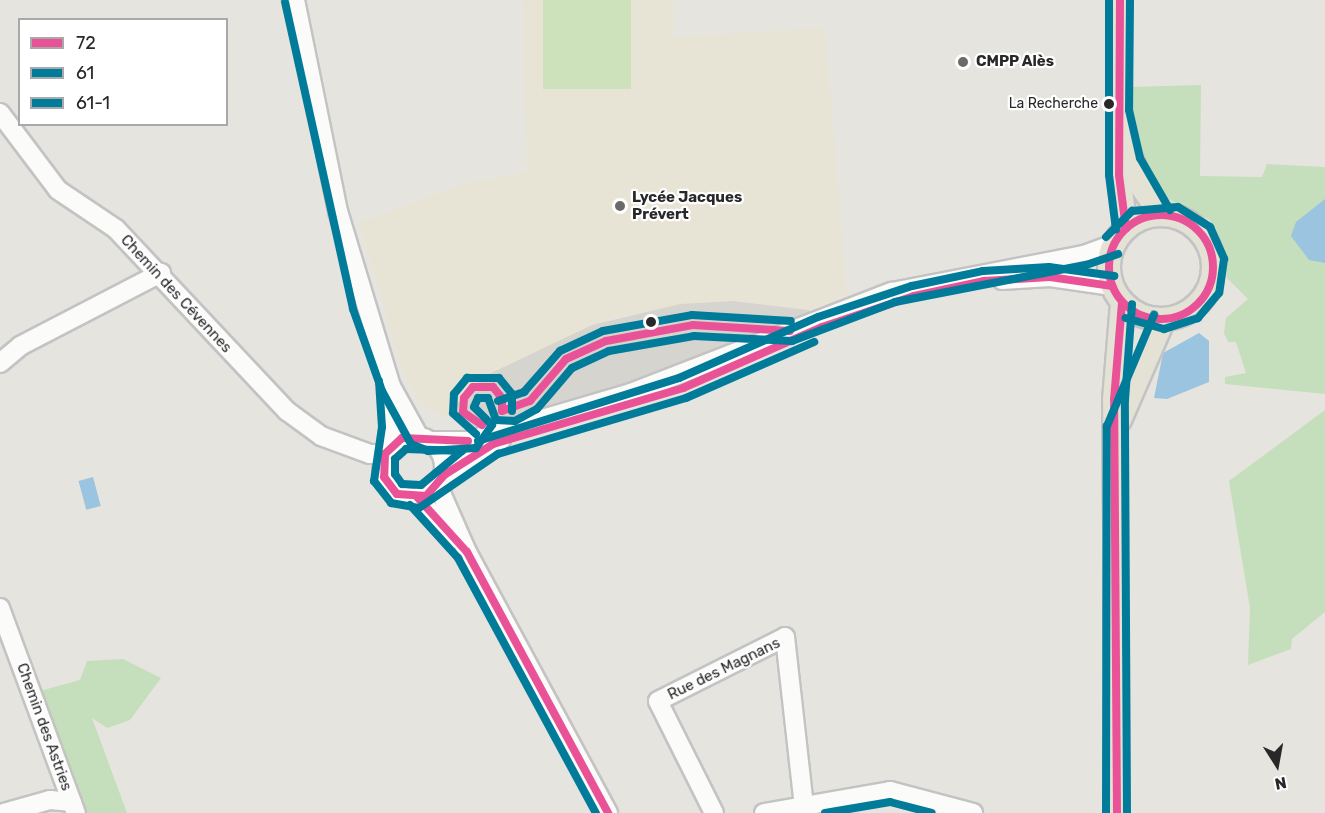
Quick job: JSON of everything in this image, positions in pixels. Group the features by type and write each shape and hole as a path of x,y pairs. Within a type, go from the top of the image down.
{"main road":[{"path":"1117,813 1117,294 1120,236 1118,111 1120,0"},
{"path":"1117,294 1149,318 1164,320 1202,300 1214,261 1196,228 1161,215 1130,162 1118,111"},
{"path":"1120,236 1161,215"},
{"path":"1117,427 1164,320"}],"street":[{"path":"295,0 338,210 391,386 425,439 443,456 441,481 467,552 608,813"},
{"name":"Chemin des Cévennes","path":"0,112 58,190 116,229 161,273 287,411 321,436 381,456"},
{"path":"381,456 402,438 468,441 632,393 892,292 1084,255 1120,236"},
{"path":"0,363 20,346 161,273"},
{"path":"418,498 515,435 683,388 822,327 914,296 984,281 1050,277 1117,294"},
{"path":"391,386 381,456 397,494 418,498 467,552"},
{"name":"Chemin des Astries","path":"0,608 74,808"},
{"name":"Rue des Magnans","path":"714,813 658,701 785,637 804,806"},
{"path":"764,813 890,791 973,813"},
{"path":"4,813 50,800 74,808"}],"shaded area":[{"name":"Lycée Jacques Prévert","path":"522,0 673,0 674,37 825,28 847,295 809,310 733,301 616,317 483,377 444,419 419,400 404,376 359,223 463,184 527,172"},
{"path":"733,301 809,310 811,321 712,360 478,434 450,411 483,377 592,325 680,304"}],"green space":[{"path":"543,0 631,0 631,89 543,89"},
{"path":"1201,85 1200,176 1262,177 1267,164 1325,167 1325,394 1225,384 1225,377 1246,373 1236,342 1228,342 1224,333 1226,318 1248,299 1227,278 1222,244 1210,220 1160,195 1132,144 1130,126 1129,87"},
{"path":"1325,410 1325,612 1292,639 1291,649 1248,665 1250,608 1229,481"},
{"path":"123,659 161,678 130,720 107,728 92,718 127,813 85,813 40,691 80,680 87,661"}],"water":[{"path":"1325,199 1325,263 1309,260 1291,236 1296,222"},
{"path":"1199,333 1209,341 1209,382 1167,399 1154,398 1163,353"},
{"path":"93,477 101,506 86,510 79,481"}],"transit line":[{"name":"61","path":"1109,0 1109,175 1116,230"},
{"name":"72","path":"1120,0 1119,175 1126,229"},
{"name":"61-1","path":"1130,0 1129,110 1140,158 1170,210"},
{"name":"61","path":"285,2 353,309 382,391 411,444 428,451 476,448 492,425 474,407 478,398 488,398 496,420 515,421 537,409 572,368 609,351 694,336 792,341 895,302 1086,265 1118,254"},
{"name":"61-1","path":"1106,237 1132,211 1178,207 1210,227 1224,259 1219,293 1198,318 1164,329 1126,318"},
{"name":"72","path":"1161,215 1181,219 1198,230 1209,247 1213,267 1209,287 1198,304 1181,315 1161,319 1141,315 1124,304 1113,287 1109,267 1113,247 1124,230 1141,219 1161,215"},
{"name":"61-1","path":"478,441 679,378 818,317 912,286 983,271 1049,267 1114,276"},
{"name":"72","path":"468,441 402,438 385,454 384,477 397,494 426,496 444,475 493,444 683,388 822,327 914,296 984,281 1050,277 1112,286"},
{"name":"72","path":"1117,813 1114,400 1122,303"},
{"name":"61","path":"1127,813 1125,400 1132,304"},
{"name":"61-1","path":"498,401 524,392 560,351 603,331 692,315 791,321"},
{"name":"61-1","path":"1106,813 1107,426 1154,315"},
{"name":"72","path":"502,411 530,401 566,359 606,341 693,325 790,331"},
{"name":"61","path":"379,381 382,427 374,481 391,503 419,508 498,454 686,398 814,342"},
{"name":"61-1","path":"476,434 453,413 454,394 467,378 499,378 512,394 512,411"},
{"name":"72","path":"482,425 463,412 464,398 473,387 493,387 502,398 502,411"},
{"name":"61-1","path":"406,449 462,451 421,485 402,484 395,474 395,459 406,449"},
{"name":"72","path":"418,498 467,552 608,813"},
{"name":"61","path":"410,505 458,558 596,813"},
{"name":"61","path":"825,813 890,802 932,813"}],"place":[{"name":"CMPP Alès","path":"963,62"},
{"name":"La Recherche","path":"1109,104"},
{"name":"Lycée Jacques Prévert","path":"620,206"}]}
